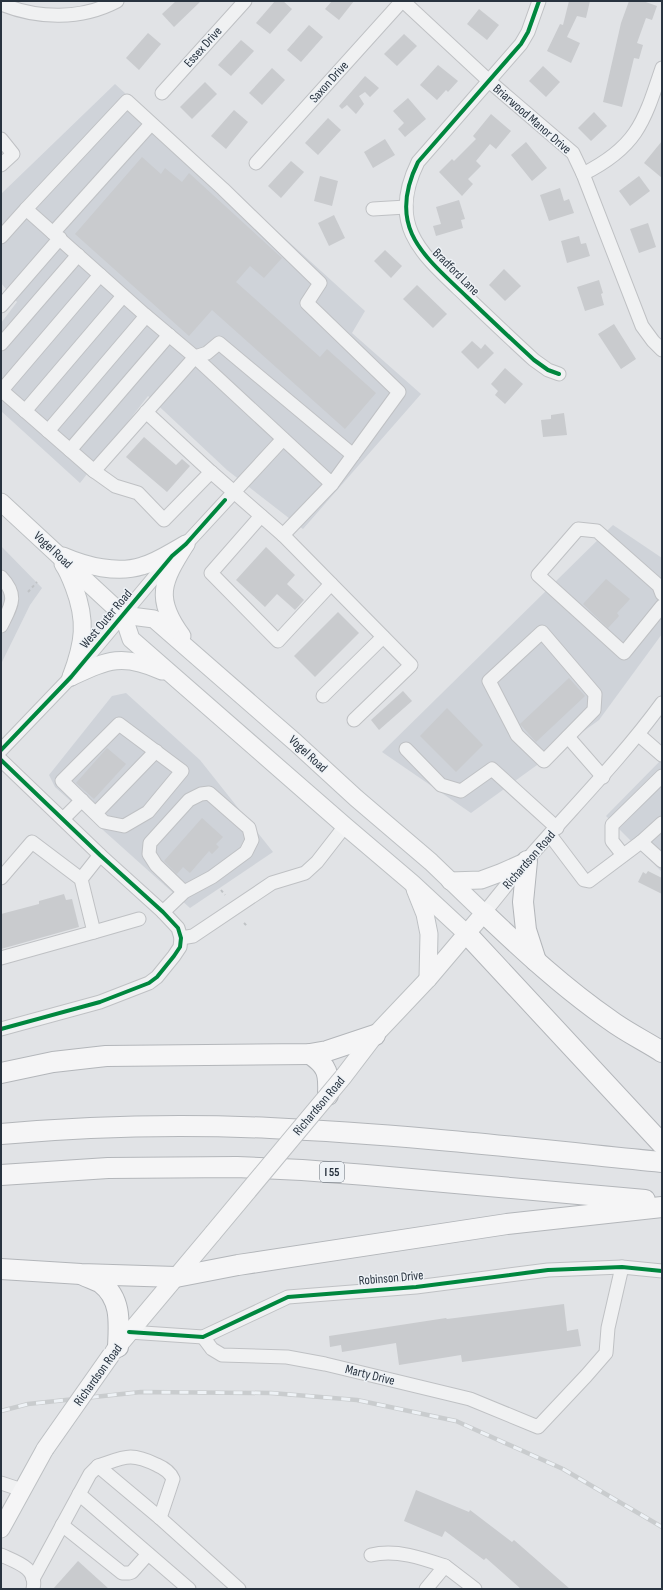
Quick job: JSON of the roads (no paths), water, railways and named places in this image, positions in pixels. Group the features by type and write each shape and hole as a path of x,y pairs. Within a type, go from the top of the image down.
{"highway":[{"path":"526,860 523,902 526,930 537,963"},
{"path":"484,913 537,963 580,999 611,1021 662,1052"},
{"path":"467,934 662,1144"},
{"path":"1,1074 53,1062 106,1056 310,1054 328,1051 375,1035"},
{"path":"310,1054 321,1061 335,1076 328,1095"},
{"path":"1,1134 87,1128 153,1126 270,1128 402,1138 662,1162"},
{"name":"I 55","path":"1,1175 108,1168 244,1167 359,1174 662,1202"},
{"path":"1,1269 81,1274 176,1277 238,1265 507,1224 662,1208"},
{"path":"81,1274 100,1282 108,1290 115,1301 119,1315 119,1345"}],"main road":[{"name":"Vogel Road","path":"1,502 123,615 131,639 412,883 467,934"},
{"path":"55,552 73,560 90,565 126,570 142,566 186,544"},
{"path":"186,544 169,573 165,584 164,596 171,621 199,658"},
{"path":"55,552 65,567 79,600 83,616 81,646 71,677"},
{"name":"Vogel Road","path":"123,615 154,619 295,742 356,798 431,862 484,913"},
{"path":"71,677 103,663 120,660 146,664 178,680"},
{"path":"450,881 481,880 500,873 526,860"},
{"path":"412,883 425,914 429,934 428,979"},
{"name":"Richardson Road","path":"335,1076 428,979 484,913"},
{"name":"Richardson Road","path":"1,1529 45,1449 119,1345 328,1095"}],"street":[{"path":"1,4 16,10 47,16 67,16 98,9 117,1"},
{"name":"Essex Drive","path":"162,92 244,1"},
{"name":"Briarwood Manor Drive","path":"402,1 489,81 573,153 583,174 642,326 662,350"},
{"name":"Saxon Drive","path":"256,163 402,1"},
{"name":"Bradford Lane","path":"539,1 528,32 524,38 489,81 418,162 410,178 406,207 408,222 413,236 428,260 534,360 548,370 559,374"},
{"path":"583,174 603,164 628,143 646,113 662,68"},
{"path":"1,237 127,101 320,283 307,302 399,392 332,484 283,536"},
{"path":"1,306 56,236 151,124"},
{"path":"1,139 13,154 1,165"},
{"path":"373,209 406,207"},
{"path":"26,209 194,357 332,484"},
{"path":"1,344 78,255"},
{"path":"100,275 1,390 94,471 115,486 138,493 164,520 211,472"},
{"path":"25,411 123,296"},
{"path":"48,431 146,316"},
{"path":"70,450 169,335"},
{"path":"94,471 194,357 207,352 220,343 353,455"},
{"path":"146,412 211,472 229,496 261,516 283,536 411,665 354,720"},
{"name":"West Outer Road","path":"1,750 71,677 172,556 186,544 283,439"},
{"path":"261,516 211,573 278,641 331,584"},
{"path":"662,594 659,586 598,531 578,529 538,575 624,653 662,606"},
{"path":"1,577 7,584 11,593 12,603 1,626"},
{"path":"542,632 596,694 594,710 568,737 544,760 517,735 489,681 542,632"},
{"path":"323,696 383,637"},
{"name":"Richardson Road","path":"484,913 526,860 553,832 639,735 662,703"},
{"path":"120,724 156,751 182,771 148,812 124,826 104,822 62,781 120,724"},
{"path":"639,735 662,755"},
{"path":"568,737 602,777"},
{"path":"406,749 441,785 461,791 492,769 553,832 584,880 588,881 641,842 662,824"},
{"path":"96,813 156,751"},
{"path":"1,760 100,855 163,912 178,928 182,938 180,947 174,956 158,977 149,983 100,1002 1,1029"},
{"path":"623,855 612,841 612,825 662,776"},
{"path":"163,912 184,892 212,877 246,852 252,840 249,828 209,793 201,794 189,800 150,843 149,854 156,865 184,892"},
{"path":"62,819 82,800"},
{"path":"182,938 193,936 272,883 305,873 317,862 345,826"},
{"path":"1,878 32,842 81,879 94,932"},
{"path":"641,842 662,861"},
{"path":"81,879 100,855"},
{"path":"1,958 139,919"},
{"name":"Robinson Drive","path":"119,1345 203,1337 288,1297 416,1287 548,1270 622,1267 662,1270"},
{"name":"Marty Drive","path":"203,1337 212,1349 222,1355 287,1357 325,1364 470,1399 538,1427 606,1353 608,1328 622,1267"},
{"path":"33,1584 62,1525 90,1474 98,1466 134,1456 144,1459 168,1472 172,1479 160,1518"},
{"path":"98,1466 160,1518 239,1589"},
{"path":"1,1483 22,1490"},
{"path":"79,1494 189,1589"},
{"path":"62,1525 122,1573 132,1572 148,1554"},
{"path":"371,1555 378,1553 414,1556 445,1566 475,1589"},
{"path":"1,1555 28,1569 33,1584"},
{"path":"426,1589 445,1566"}],"railway":[{"path":"1,1411 28,1404 141,1392 271,1393 357,1400 456,1421 563,1469 662,1527"}]}
